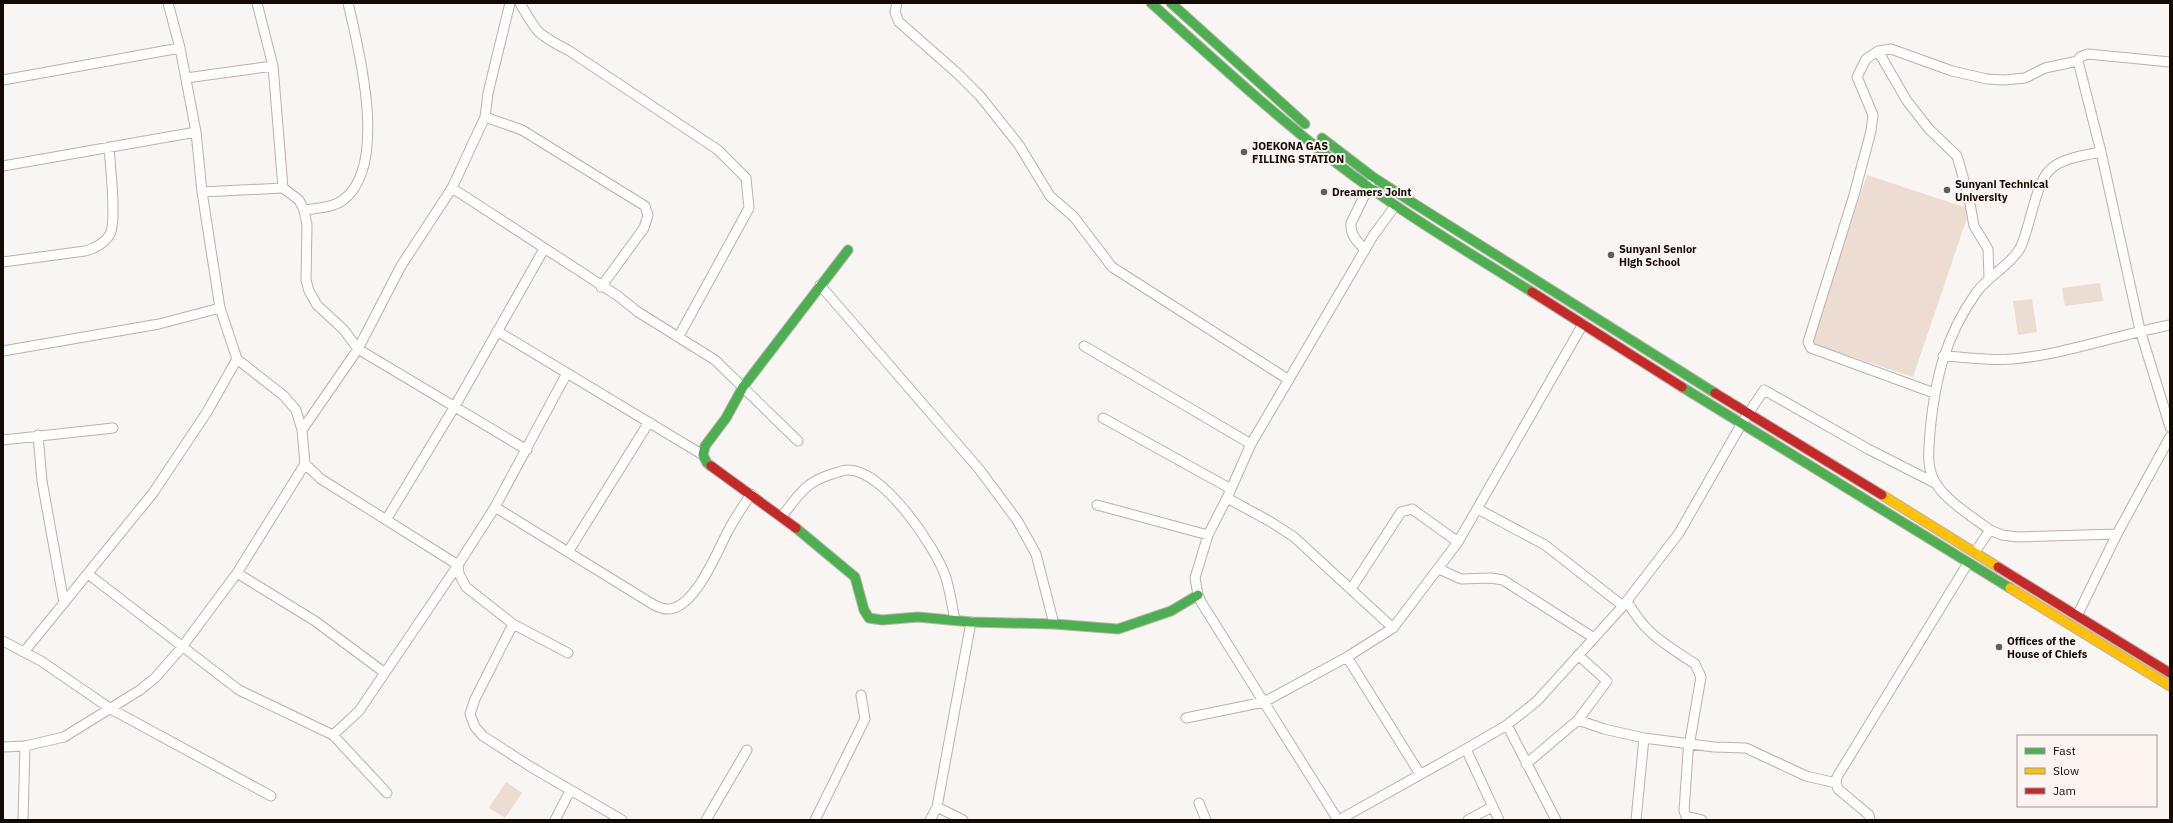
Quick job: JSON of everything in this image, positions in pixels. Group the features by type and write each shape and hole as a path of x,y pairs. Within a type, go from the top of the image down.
{"main road":[{"path":"1151,3 1267,106 1335,162 1395,206 1968,563 2170,686"},
{"path":"1171,3 1272,96 1335,149 1373,177 1654,355 1749,412 2170,673"},
{"path":"848,250 743,387 726,418 705,446 703,455 707,463 782,516 855,577 864,610 869,618 882,620 918,617 971,622 1054,624 1118,629 1171,611 1198,595"}],"street":[{"path":"3,747 25,746 64,737 111,709 155,678 182,648 237,573 305,464 302,430 296,410 284,396 237,359 220,308 202,192 196,132 180,48 168,3"},
{"path":"257,3 273,66 283,188"},
{"path":"304,210 331,205 344,199 354,186 363,163 368,131 366,100 348,3"},
{"path":"302,430 358,349 404,260 452,188 485,117 488,93 510,3"},
{"path":"520,3 533,27 548,40 568,50 718,150 746,178 749,208 679,336"},
{"path":"897,3 896,12 899,22 957,73 980,96 1019,145 1050,196 1074,217 1112,267 1289,380"},
{"path":"3,80 180,48"},
{"path":"1934,393 1811,348 1808,342 1854,196 1871,131 1873,115 1857,77 1866,59 1878,51 1891,49 1952,71 1987,79 2004,80 2025,78 2045,68 2078,61 2083,54 2170,62"},
{"path":"1878,51 1907,101 1929,129 1957,156 1968,193 1974,226 1988,249 1989,278"},
{"path":"2078,61 2101,152 2140,330 2170,427"},
{"path":"186,78 273,66"},
{"path":"485,117 522,130 645,206 648,215 644,228 601,287"},
{"path":"3,166 196,132"},
{"path":"3,262 85,252 97,247 107,238 113,225 109,147"},
{"path":"2101,152 2068,158 2049,168 2042,178 2024,240 2018,251 1989,278 1976,293 1950,337 1943,356 1934,393 1928,455 1930,469 1935,483 1942,492 1990,530 2002,535 2018,537 2117,534"},
{"path":"1364,250 1352,235 1350,230 1351,224 1373,177"},
{"path":"202,192 283,188 299,200 304,210 306,225 306,280 309,291 317,305 344,330 358,349 527,450"},
{"path":"452,188 601,287 618,296 638,312 679,336 715,360 798,441"},
{"path":"1395,206 1364,250 1251,444 1229,494 1208,535 1195,578 1198,595 1338,820 1466,749 1506,725 1537,702 1625,604 1679,533 1742,423 1764,390 1868,449 1935,483"},
{"path":"386,520 454,406 544,249"},
{"path":"820,286 979,469 1016,520 1036,554 1054,624"},
{"path":"3,352 159,324 220,308"},
{"path":"1186,718 1264,702 1347,657 1393,628 1439,569 1478,510 1583,324"},
{"path":"1943,356 2012,359 2070,350 2140,330 2170,325"},
{"path":"497,331 703,455"},
{"path":"1084,346 1251,444"},
{"path":"24,652 153,493 207,412 237,359"},
{"path":"333,735 359,711 458,565 495,507 568,374"},
{"path":"1103,418 1229,494 1294,537 1393,628"},
{"path":"568,552 649,422"},
{"path":"3,440 113,428"},
{"path":"38,435 42,482 64,603"},
{"path":"2077,616 2117,534 2170,437"},
{"path":"305,464 321,479 458,565"},
{"path":"782,516 808,485 816,480 847,470 868,474 905,508 936,556 946,577 955,620"},
{"path":"495,507 654,605 667,609 674,608 694,591 719,552 736,517 752,494"},
{"path":"1098,505 1208,535"},
{"path":"1351,589 1401,512 1406,509 1412,509 1458,542"},
{"path":"1478,510 1545,545 1625,604 1649,632 1694,664 1699,670 1701,677 1689,744 1684,811 1686,816 1702,820"},
{"path":"1974,552 1990,530"},
{"path":"1870,820 1869,815 1838,789 1836,783 1837,777 1968,563"},
{"path":"458,565 459,574 466,587 513,624 568,653"},
{"path":"1439,569 1461,579 1492,578 1503,580 1594,638"},
{"path":"237,573 315,621 385,673"},
{"path":"88,574 182,648 239,690 333,735 387,794"},
{"path":"930,820 937,807 971,622"},
{"path":"513,624 475,699 470,714 472,720 483,736 570,791 622,820"},
{"path":"3,641 41,661 111,709 270,796"},
{"path":"1526,764 1578,720 1607,681 1578,655"},
{"path":"1347,657 1420,774"},
{"path":"815,820 865,719 861,695"},
{"path":"1578,720 1610,731 1644,738 1689,744 1746,748 1806,776 1836,783"},
{"path":"1506,725 1556,820"},
{"path":"1636,820 1644,738"},
{"path":"23,820 25,746"},
{"path":"1466,749 1499,820"},
{"path":"706,820 747,750"},
{"path":"555,820 570,791"},
{"path":"1198,803 1206,820"},
{"path":"1468,820 1492,806"},
{"path":"937,807 963,820"}],"shaded area":[{"path":"1867,175 1970,209 1913,377 1810,343"},
{"path":"2100,283 2103,301 2065,306 2062,288"},
{"path":"2032,299 2037,332 2018,335 2013,301"},
{"path":"506,782 522,793 505,818 489,808"}],"traffic: fast":[{"path":"1151,3 1264,104 1335,162 1407,213 1532,292"},
{"path":"1171,3 1305,124"},
{"path":"1322,138 1373,177 1715,393"},
{"path":"711,466 707,463 703,455 705,446 726,418 743,387 848,250"},
{"path":"1682,387 2010,588"},
{"path":"796,528 855,577 864,610 869,618 882,620 918,617 971,622 1054,624 1118,629 1171,611 1198,595"}],"traffic: slow":[{"path":"1882,495 1998,567"},
{"path":"2010,588 2170,686"}],"traffic: jam":[{"path":"1532,292 1682,387"},
{"path":"1715,393 1882,495"},
{"path":"711,466 796,528"},
{"path":"1998,567 2170,673"}],"place":[{"name":"JOEKONA GAS FILLING STATION","path":"1244,152"},
{"name":"Sunyani Technical University","path":"1947,190"},
{"name":"Dreamers Joint","path":"1324,192"},
{"name":"Sunyani Senior High School","path":"1611,255"},
{"name":"Offices of the House of Chiefs","path":"1999,647"}]}
